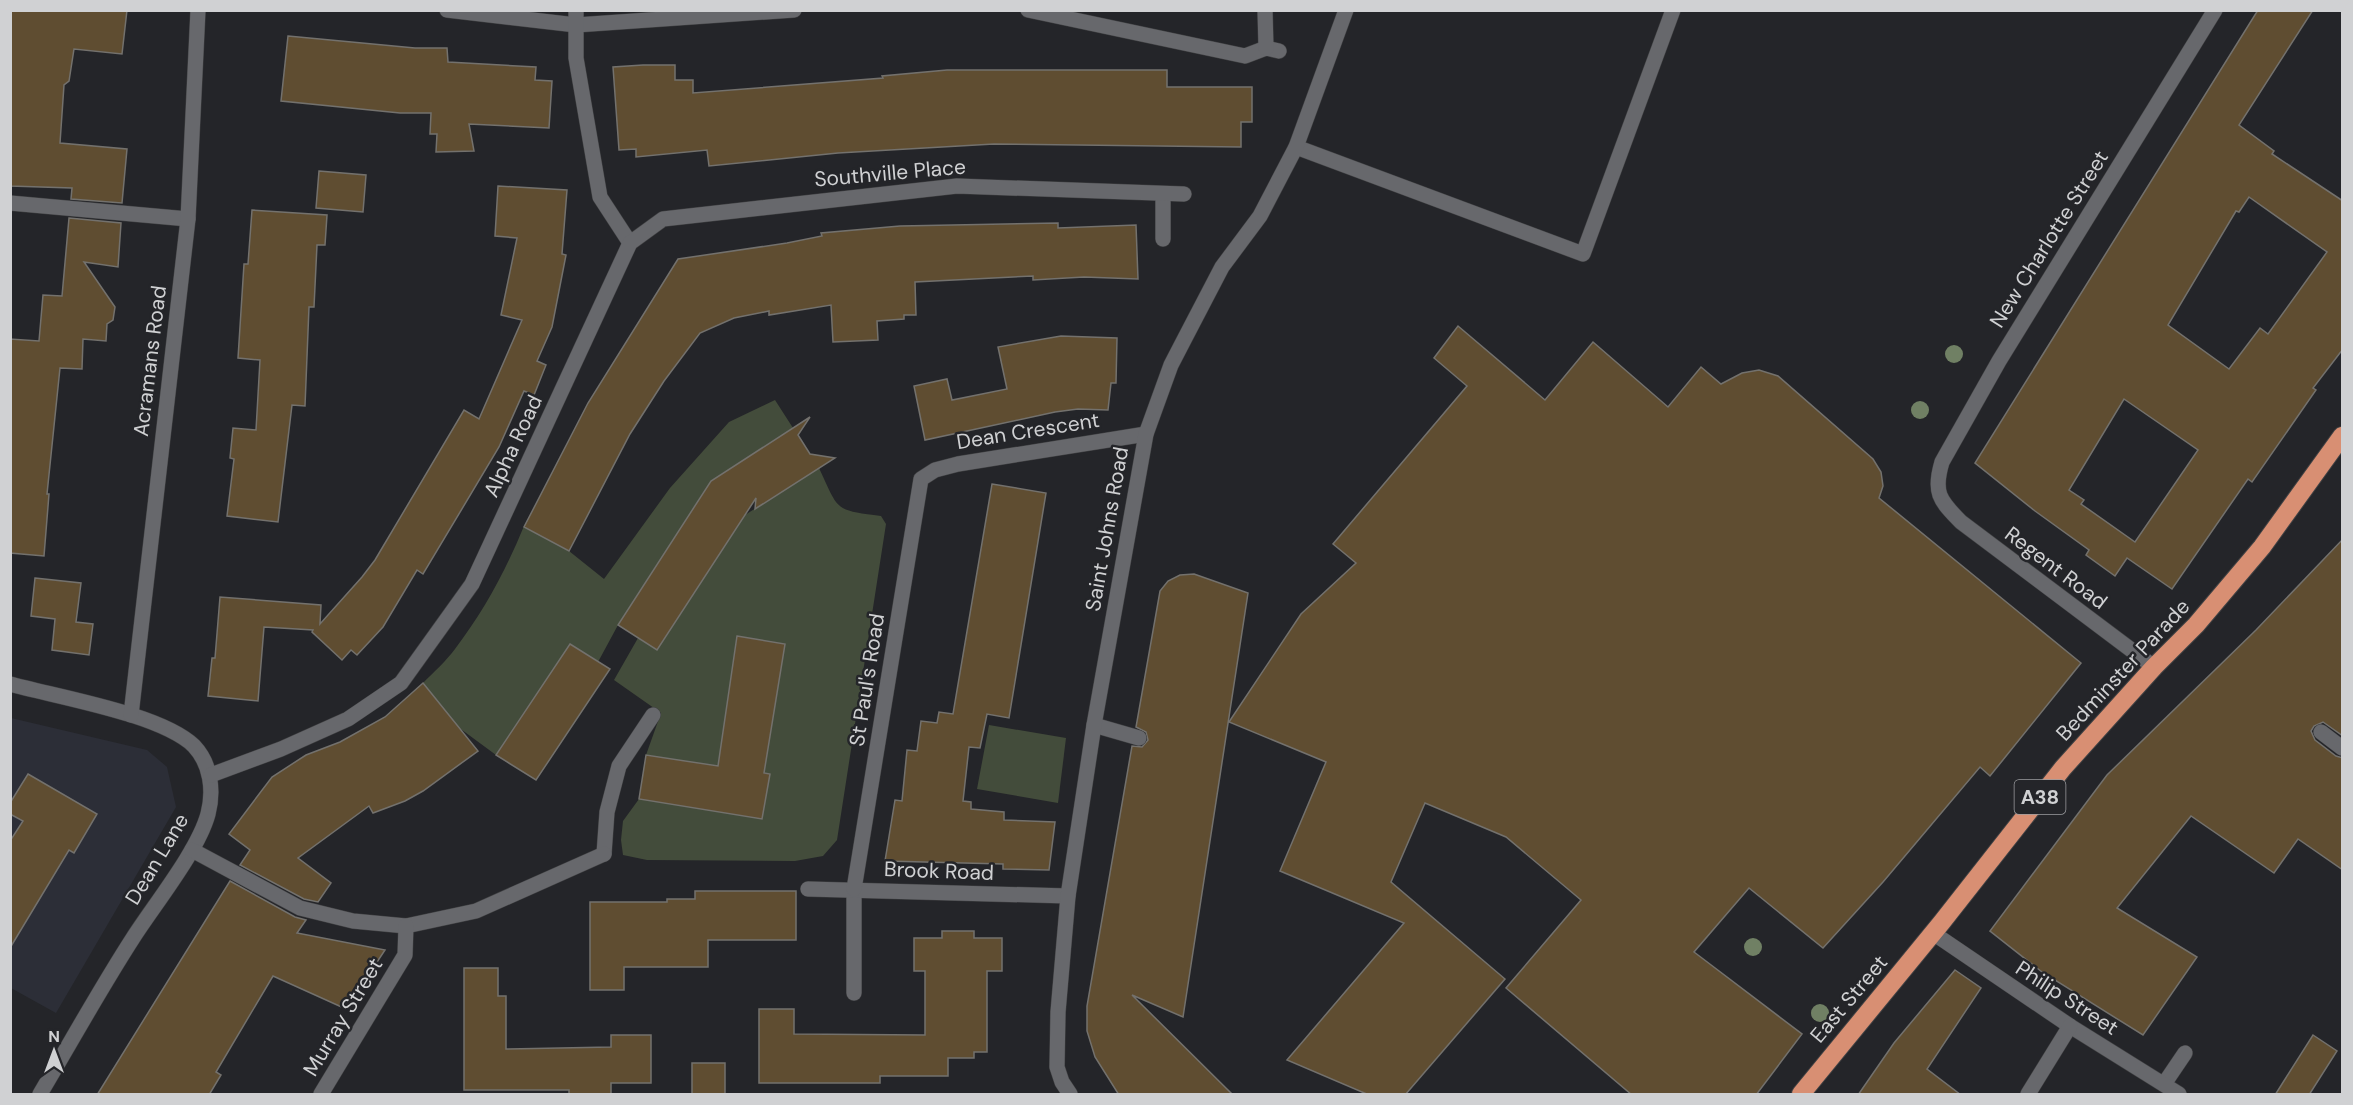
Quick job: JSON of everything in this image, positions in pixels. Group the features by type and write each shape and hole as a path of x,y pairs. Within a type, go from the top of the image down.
{"highway":[{"name":"Bedminster Parade","path":"1933,933 2063,768 2154,667 2196,625 2262,547 2343,436"},
{"name":"East Street","path":"1801,1095 1933,933"}],"street":[{"name":"Acramans Road","path":"131,715 188,219 198,10"},
{"path":"447,10 576,18 794,10"},
{"path":"1028,10 1245,56 1273,49 1265,10"},
{"name":"Saint Johns Road","path":"1070,1095 1057,1067 1058,1012 1068,896 1094,725 1146,434 1171,366 1190,328 1222,267 1260,216 1296,147 1346,10"},
{"path":"1296,147 1583,254 1673,10"},
{"name":"New Charlotte Street","path":"1939,497 1936,480 1942,462 1999,361 2215,10"},
{"path":"576,18 576,58 600,197 630,243"},
{"name":"Southville Place","path":"630,243 663,219 957,186 1184,194"},
{"path":"1163,194 1163,239"},
{"path":"10,203 188,219"},
{"name":"Alpha Road","path":"211,775 280,749 348,719 402,683 472,584 630,243"},
{"name":"Dean Crescent","path":"921,478 936,470 958,464 1146,434"},
{"name":"St Paul's Road","path":"854,993 854,889 921,478"},
{"name":"Regent Road","path":"1939,497 1960,522 2154,667"},
{"path":"10,684 131,715 176,732 195,748 211,775"},
{"path":"192,850 300,908 353,921 406,926 476,911 604,854 607,812 619,765 653,715"},
{"path":"1094,725 1138,738"},
{"path":"2321,732 2343,748"},
{"name":"Dean Lane","path":"40,1095 131,940 192,850 208,814 211,775"},
{"name":"Brook Road","path":"808,889 1068,896"},
{"name":"Murray Street","path":"321,1095 405,955 406,926"},
{"name":"Philip Street","path":"1933,933 2070,1026 2179,1095"},
{"path":"2028,1095 2070,1026"},
{"path":"2164,1084 2185,1053"}],"shaded area":[{"path":"11,718 147,750 167,767 176,807 56,1013 11,988"}],"green space":[{"path":"775,400 793,428 711,481 618,625 598,662 570,644 496,755 458,727 423,683 466,635 502,574 524,526 569,551 604,579 670,488 729,422"},
{"path":"819,468 835,501 840,506 854,512 881,516 886,524 837,840 823,856 795,861 647,860 623,855 621,840 623,821 639,799 646,755 661,713 614,680 638,638 657,650 745,515"},
{"path":"989,725 1066,738 1058,803 977,789"}],"building":[{"path":"10,10 127,10 122,54 74,49 69,81 64,85 60,143 127,149 122,203 71,199 72,188 10,186"},
{"path":"2258,10 2313,10 2239,125 2274,151 2272,154 2343,201 2343,349 2313,388 2316,390 2252,482 2248,479 2172,589 2127,558 2115,576 2086,555 2089,550 1975,463","holes":["2249,197 2327,252 2268,334 2260,328 2229,369 2168,325 2236,211 2239,212","2124,399 2198,450 2135,542 2081,504 2084,500 2069,490"]},
{"path":"288,36 415,48 447,48 448,62 536,67 535,80 552,81 549,128 469,124 474,151 436,152 437,134 430,134 431,113 400,113 281,101"},
{"path":"675,65 675,80 693,80 693,93 883,78 882,76 947,70 1167,70 1167,87 1252,87 1252,122 1241,122 1241,147 994,144 838,153 709,166 707,150 636,157 636,149 619,150 613,67"},
{"path":"319,171 366,175 363,212 316,208"},
{"path":"498,186 567,190 562,254 566,255 552,327 537,361 546,365 534,395 524,391 499,447 423,574 417,570 383,627 357,655 351,650 342,660 312,632 313,630 264,627 258,701 208,696 212,658 215,658 220,597 321,605 320,624 375,560 464,410 479,419 522,320 501,315 517,238 495,236"},
{"path":"252,210 327,215 325,245 317,245 314,307 309,307 305,406 292,405 278,522 227,516 234,459 230,458 233,428 256,430 260,360 238,358 244,264 248,264"},
{"path":"69,218 121,223 118,267 84,262 115,307 113,320 107,324 106,341 83,339 82,369 60,368 47,494 49,494 44,556 10,553 10,339 39,341 43,295 62,296"},
{"path":"1058,223 1058,228 1136,225 1138,279 1084,277 1033,280 1033,276 915,282 916,315 904,315 904,319 877,321 878,340 833,342 831,305 769,315 769,311 734,318 700,333 664,381 630,434 569,551 524,527 588,403 678,259 787,243 822,236 821,233 900,226"},
{"path":"1458,326 1545,400 1593,342 1668,407 1701,367 1721,384 1742,373 1759,370 1778,376 1873,459 1881,472 1883,486 1879,498 2081,663 1990,776 1980,767 1883,882 1823,948 1749,888 1694,952 1802,1034 1756,1095 1632,1095 1506,988 1581,900 1506,837 1425,803 1391,882 1505,979 1405,1095 1369,1095 1287,1060 1404,923 1280,871 1326,762 1229,722 1301,614 1356,563 1333,544 1467,386 1434,358"},
{"path":"1061,336 1117,338 1116,383 1111,383 1108,410 1078,409 1055,412 925,440 914,386 947,379 952,400 1007,389 998,347"},
{"path":"810,417 798,435 810,454 835,458 755,509 756,498 657,650 618,625 711,481"},
{"path":"992,484 1046,493 1009,718 987,714 980,748 969,747 963,801 971,802 971,809 1004,812 1004,820 1055,822 1049,870 1003,869 1003,864 885,861 895,800 902,801 907,750 917,751 921,721 937,723 939,712 953,714"},
{"path":"2343,539 2343,736 2323,722 2314,726 2311,731 2315,740 2336,756 2343,758 2343,870 2298,839 2274,873 2191,816 2117,908 2197,957 2143,1035 2042,972 1990,931 2107,775 2256,630"},
{"path":"1194,574 1248,593 1183,1017 1132,995 1233,1095 1119,1095 1095,1057 1087,1031 1087,1006 1132,746 1142,747 1148,740 1146,732 1136,727 1160,591 1168,581 1180,575"},
{"path":"35,578 81,583 76,622 93,624 89,655 52,650 55,619 31,616"},
{"path":"737,636 785,644 764,773 770,774 762,819 639,799 646,755 718,766"},
{"path":"570,644 610,669 536,780 496,755"},
{"path":"423,683 478,751 423,791 405,801 373,813 369,806 298,858 331,883 318,902 304,899 240,865 250,850 229,834 272,777 306,755 340,742 385,717"},
{"path":"28,774 97,814 74,853 69,850 10,948 10,841 23,821 10,814 10,803"},
{"path":"230,881 295,917 306,920 297,933 385,950 346,1009 273,976 216,1072 221,1075 209,1095 97,1095"},
{"path":"695,891 796,891 796,940 708,940 708,967 624,967 624,990 590,990 590,902 667,902 667,899 695,899"},
{"path":"942,931 974,931 974,938 1002,938 1002,971 987,971 987,1052 974,1052 974,1058 948,1058 948,1076 880,1076 880,1083 759,1083 759,1009 794,1009 794,1034 925,1035 925,971 914,971 914,938 942,938"},
{"path":"464,968 498,968 498,996 506,996 506,1049 611,1047 611,1035 651,1035 651,1083 611,1083 611,1095 569,1095 569,1090 464,1090"},
{"path":"1955,970 1981,988 1927,1069 1961,1095 1858,1095 1894,1043"},
{"path":"2313,1035 2337,1051 2309,1095 2275,1095"},
{"path":"692,1063 725,1063 725,1095 692,1095"}]}
